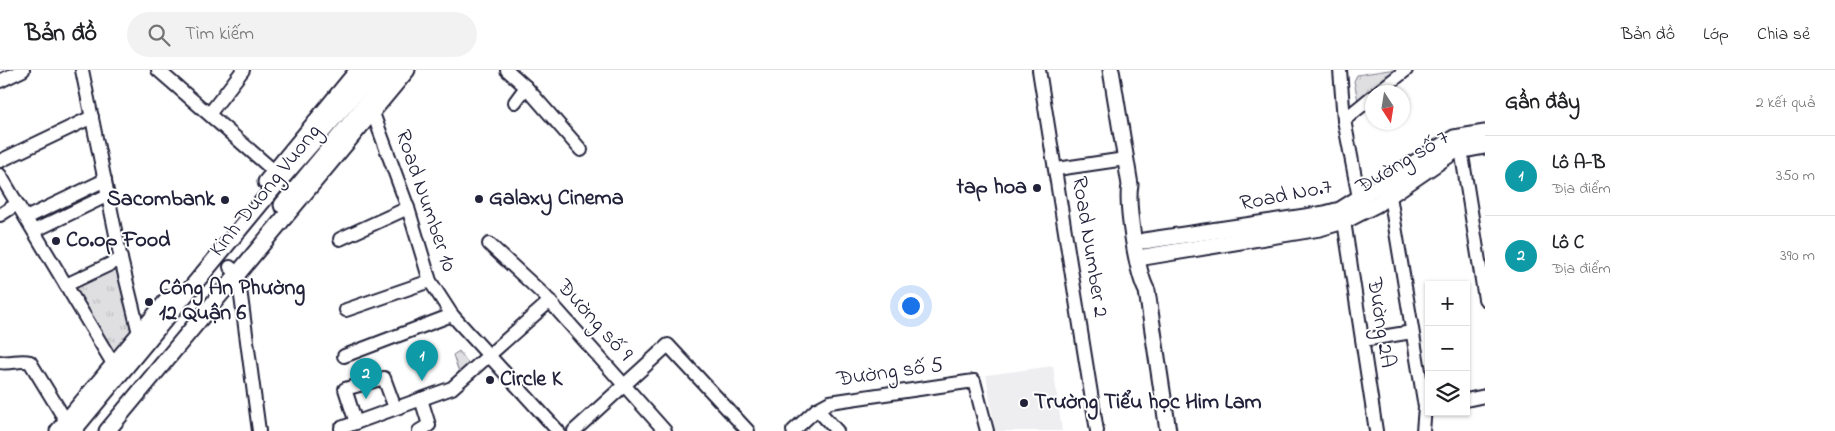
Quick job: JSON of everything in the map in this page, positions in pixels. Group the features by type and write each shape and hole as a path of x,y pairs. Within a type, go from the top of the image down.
{"main road":[{"path":"117,369 139,333 274,171 376,70"},
{"path":"66,428 359,87 394,70"},
{"path":"107,431 234,271 359,87 407,70"},
{"path":"1111,70 1130,185 1137,195 1142,282 1147,291 1168,431"},
{"name":"Road No.7","path":"1139,241 1325,214 1360,206 1454,138 1485,133"},
{"name":"Đường số 7","path":"1142,257 1320,228 1344,221 1360,206 1390,196 1453,152 1485,146"},
{"name":"Kinh Duong Vuong","path":"94,431 234,271"}],"street":[{"path":"0,81 23,70"},
{"path":"82,70 121,259 139,333"},
{"path":"158,70 210,113 274,171"},
{"path":"210,113 243,70"},
{"path":"507,70 526,87 581,150"},
{"name":"Road Number 2","path":"1039,70 1057,169 1097,431"},
{"path":"1340,70 1344,120 1360,206"},
{"path":"1387,85 1406,70"},
{"name":"Road Number 10","path":"359,87 408,208 430,281 452,316 490,355 558,431"},
{"path":"515,102 526,87"},
{"path":"1344,120 1365,103"},
{"path":"0,161 92,117"},
{"path":"1461,149 1485,299"},
{"path":"1057,169 1125,160"},
{"path":"0,175 117,369"},
{"path":"26,218 105,180"},
{"path":"34,231 108,195"},
{"path":"1390,196 1412,332 1425,397"},
{"path":"0,215 17,204"},
{"path":"340,239 408,208"},
{"name":"Đường 2A","path":"1344,221 1376,431"},
{"name":"Đường số 9","path":"489,244 550,302 665,431"},
{"path":"66,285 121,259"},
{"path":"234,271 259,431"},
{"path":"346,310 430,281"},
{"name":"Đường số 9","path":"342,431 341,428 356,422 452,388 550,302"},
{"path":"344,356 452,316"},
{"path":"1363,340 1412,332"},
{"path":"574,431 668,345 748,431"},
{"path":"0,362 9,364 24,360 30,362 66,428"},
{"path":"356,422 346,389 384,378 395,408"},
{"name":"Đường số 5","path":"793,431 817,409 830,402 974,381 987,431"},
{"path":"1470,399 1485,396"},
{"path":"419,431 429,425 421,399"},
{"path":"817,409 837,431"},
{"path":"1423,431 1426,416"}],"shaded area":[{"name":"Trường Tiểu học Him Lam","path":"1053,366 1062,431 995,431 986,375"}],"green space":[{"path":"1389,70 1405,70 1382,85 1365,85 1365,96 1358,101 1354,81 1357,75"},
{"path":"118,266 131,333 113,355 72,288"},
{"path":"459,351 472,368 461,378 453,355"}],"place":[{"name":"tap hoa","path":"1037,188"},
{"name":"Galaxy Cinema","path":"479,199"},
{"name":"Sacombank","path":"225,200"},
{"name":"Co.op Food","path":"56,241"},
{"name":"Công An Phường 12 Quận 6","path":"149,302"},
{"name":"Circle K","path":"490,380"},
{"name":"Lô A-B","path":"422,381"},
{"name":"Lô C","path":"366,399"},
{"name":"Trường Tiểu học Him Lam","path":"1024,403"}]}
